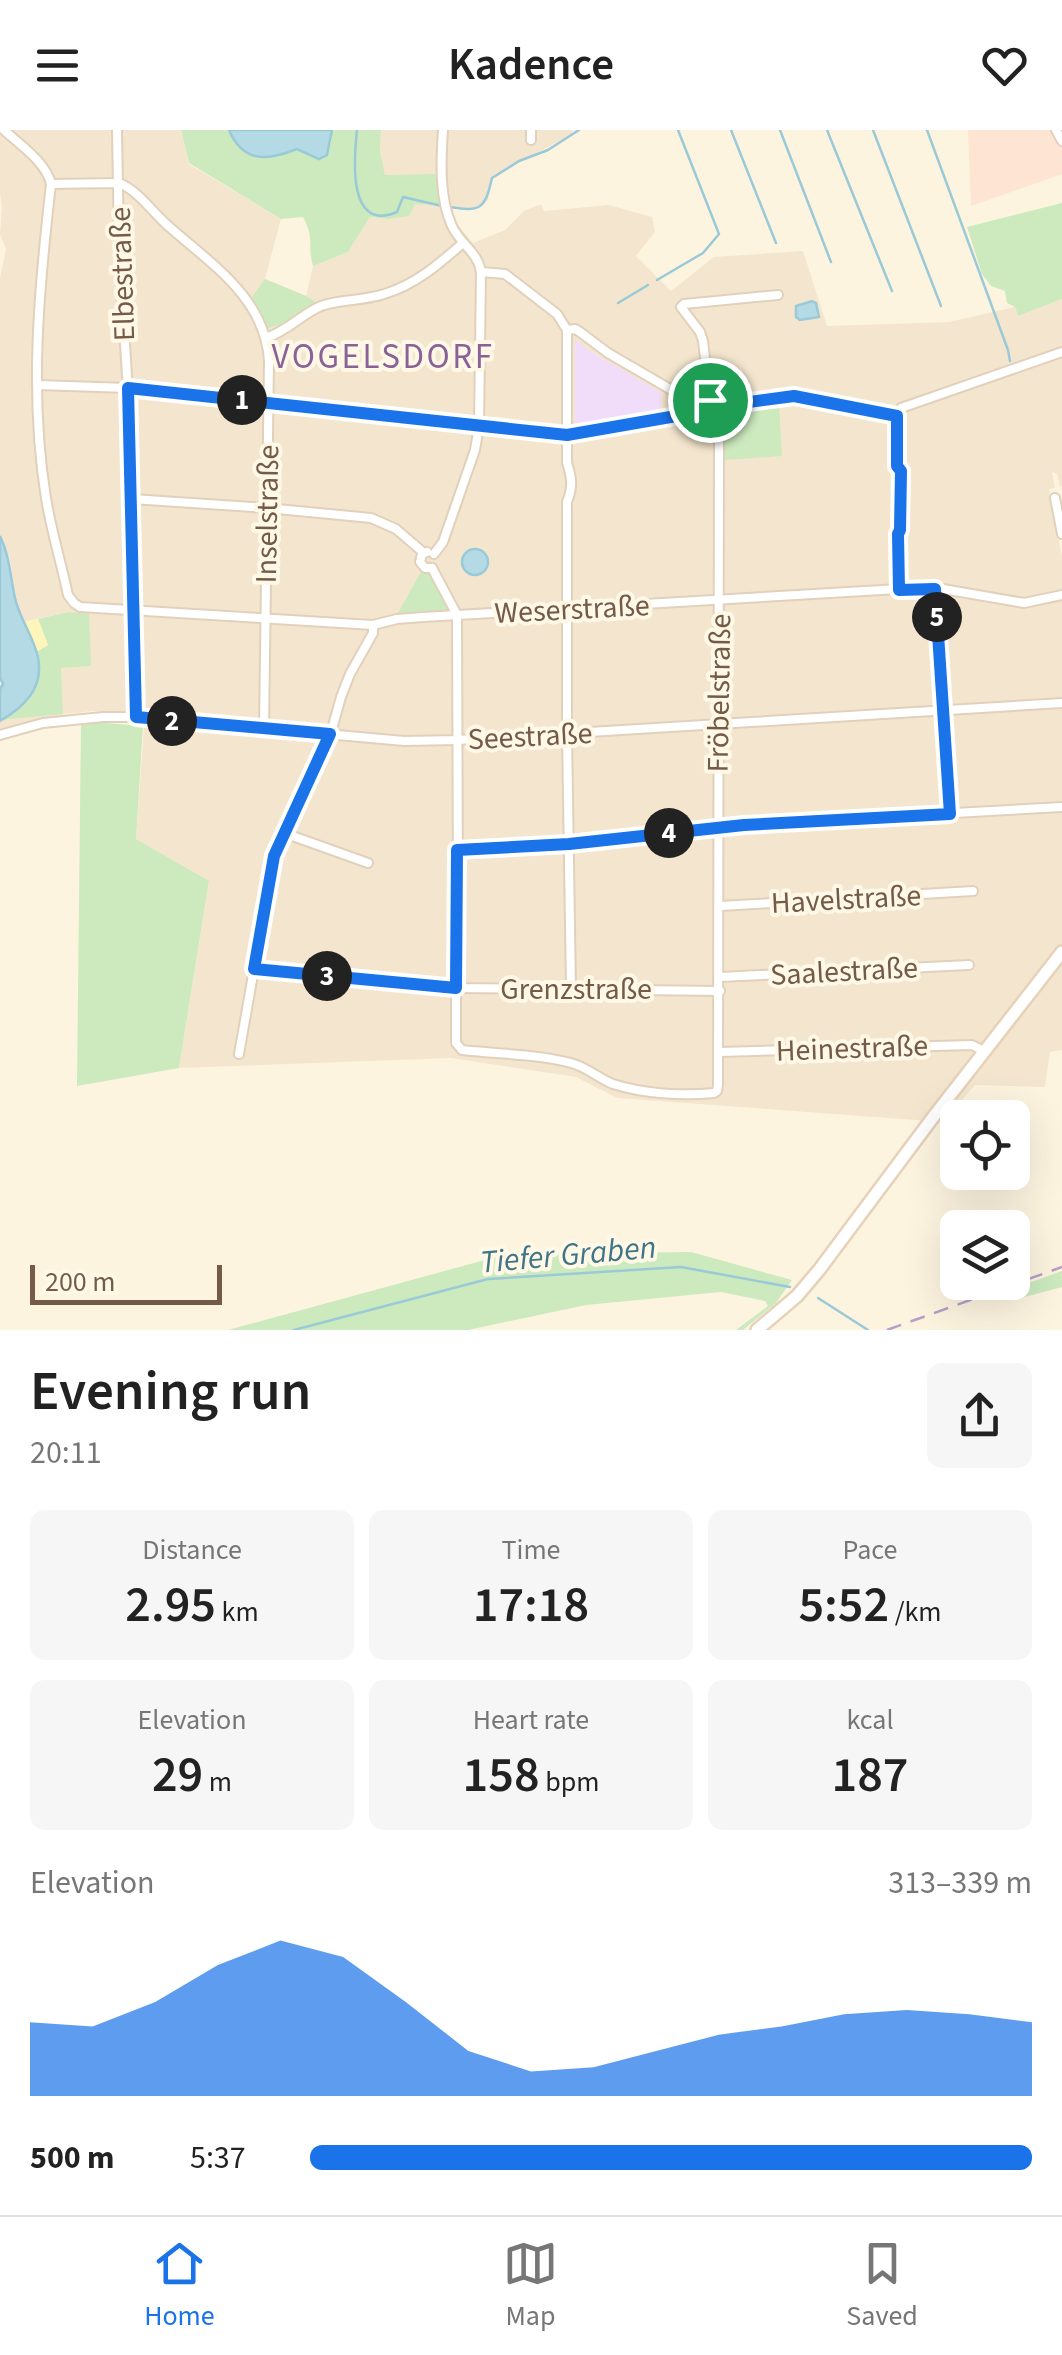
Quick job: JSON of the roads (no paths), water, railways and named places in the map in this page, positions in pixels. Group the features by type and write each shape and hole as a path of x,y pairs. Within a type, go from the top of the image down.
{"main road":[{"path":"757,1330 790,1303 812,1278 1062,952"}],"street":[{"path":"4,130 16,134 43,166 51,184 38,316 37,385 128,388 567,435 794,396 897,416"},
{"name":"Elbestraße","path":"117,130 132,499 136,717"},
{"path":"432,568 424,568 420,559 442,542 480,426 481,272 476,255 454,230 447,206 443,130"},
{"path":"1056,130 1062,141"},
{"path":"51,184 119,183"},
{"name":"Inselstraße","path":"119,183 128,186 231,280 250,305 266,338 270,361 264,728"},
{"path":"266,338 291,327 321,306 399,288 423,276 464,243"},
{"path":"481,272 505,274 557,314 567,330 567,463 571,474 567,502 571,989"},
{"path":"713,411 717,402 710,400 704,341 680,307 778,296"},
{"path":"567,330 580,332 687,399 690,414"},
{"path":"899,590 901,471 897,466 897,416 901,408 1062,352"},
{"name":"Weserstraße","path":"37,385 46,498 68,595 80,607 374,626 457,615 899,590 935,589 1024,603 1062,595"},
{"name":"Fröbelstraße","path":"456,988 458,1047 575,1064 607,1081 642,1090 717,1092 719,428 713,411"},
{"path":"1056,498 1062,534"},
{"path":"132,499 370,518 429,553 437,562 432,568"},
{"path":"432,568 457,615 456,988"},
{"path":"935,589 950,814"},
{"path":"239,1054 274,856 330,734 340,696 374,626"},
{"name":"Seestraße","path":"0,734 43,723 136,717 404,740 458,740 1062,703"},
{"path":"457,850 569,844 790,822 1062,807"},
{"path":"284,833 368,863"},
{"name":"Havelstraße","path":"720,906 973,891"},
{"name":"Saalestraße","path":"720,977 969,964"},
{"name":"Grenzstraße","path":"254,969 456,988 720,991"},
{"name":"Heinestraße","path":"718,1052 972,1045 984,1051"}],"water":[{"path":"229,130 332,130 327,155 319,159 297,149 276,156 249,154"},
{"path":"812,301 819,317 796,317 796,306"},
{"path":"0,536 17,606 36,651 39,669 30,696 0,721 3,684"},
{"path":"475,549 484,553 488,562 484,571 475,575 466,571 462,562 466,553"}],"waterway":[{"path":"357,130 357,189 369,212 381,216 397,212 403,197 442,206"},
{"path":"450,207 480,206 492,178 579,130"},
{"path":"657,280 703,253 719,234 678,130"},
{"path":"731,130 776,243"},
{"path":"780,130 831,262"},
{"path":"827,130 892,291"},
{"path":"873,130 941,306"},
{"path":"927,130 1010,361"},
{"path":"618,303 648,285"},
{"name":"Tiefer Graben","path":"294,1330 488,1279 681,1267 790,1287"},
{"name":"Tiefer Graben","path":"818,1298 868,1330"}],"railway":[{"path":"887,1330 1062,1267"}],"district":[{"name":"VOGELSDORF","path":"383,356"}]}
